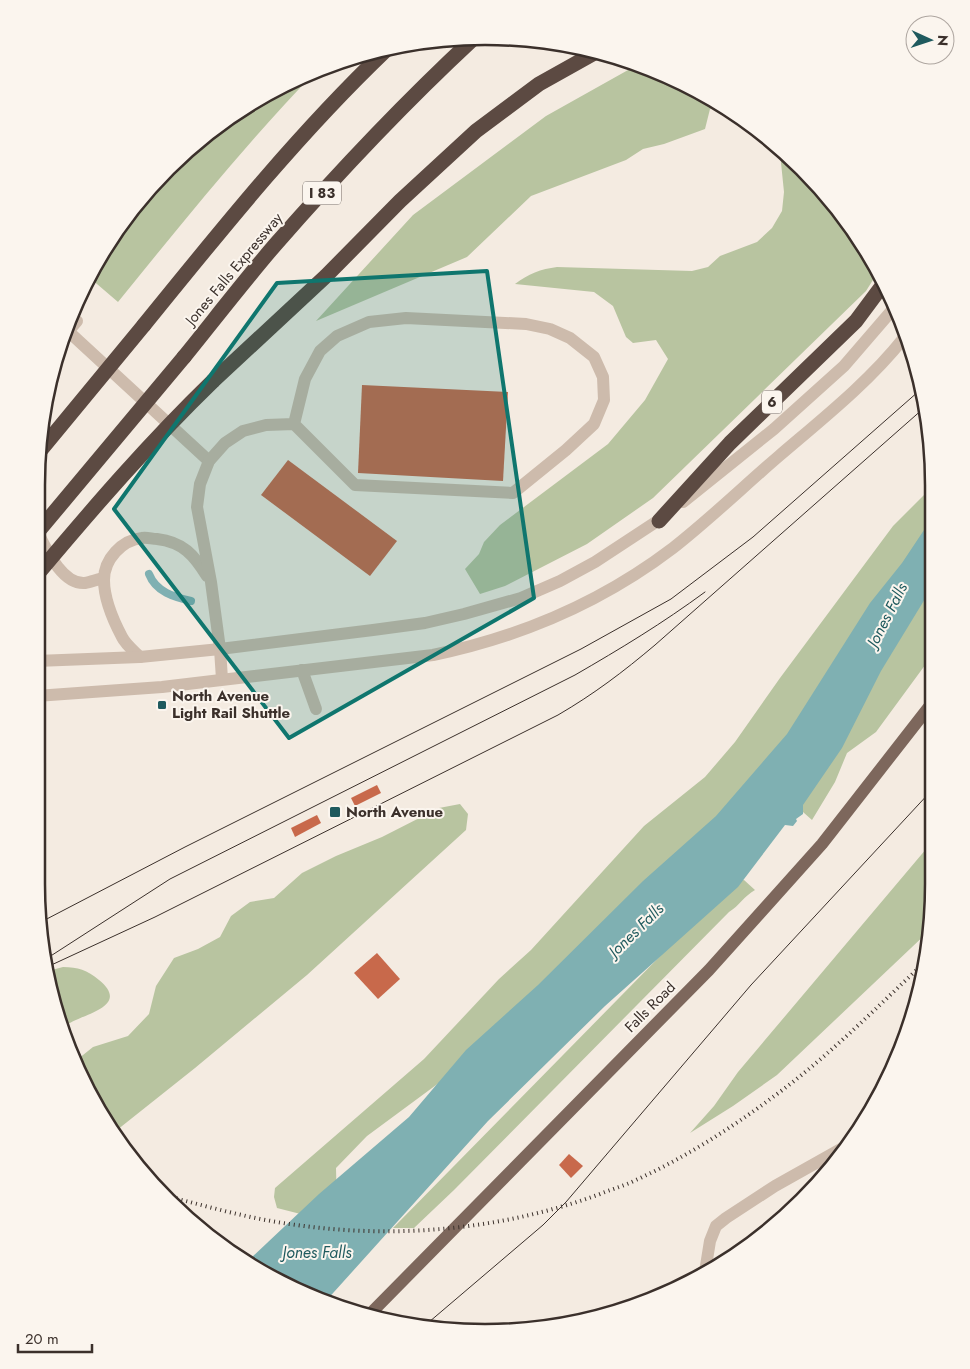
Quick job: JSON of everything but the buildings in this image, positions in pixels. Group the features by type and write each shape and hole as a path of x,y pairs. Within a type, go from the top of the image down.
{"highway":[{"name":"Jones Falls Expressway","path":"45,523 274,246 418,90 466,46"},
{"path":"45,565 119,478 167,426 326,276 400,200 476,131 539,84 587,57"},
{"path":"48,442 231,218 295,145 378,58"},
{"name":"6","path":"659,521 730,443 856,321 880,289"}],"main road":[{"name":"Falls Road","path":"374,1310 709,970 822,844 925,711"}],"street":[{"path":"45,661 140,657 220,649 425,623 474,612 521,598 560,581 595,562 659,521 774,429 844,366 890,313"},
{"path":"222,679 211,582 197,507 200,484 209,461 225,443 243,432 266,425 294,424 356,485 513,493 566,450 594,424 604,400 603,376 594,357 570,338 550,329 526,324 406,318 368,322 337,336 320,350 305,379 294,424"},
{"path":"72,334 209,461"},
{"path":"45,695 154,688 433,655 472,647 535,626 608,590 673,548 862,383 901,341"},
{"path":"140,657 123,639 107,603 104,578 109,562 117,550 132,540 144,538 179,544 196,558 211,582"},
{"path":"45,545 58,568 71,580 83,583 104,578"},
{"path":"302,670 316,709"},
{"path":"706,1264 710,1241 716,1226 775,1186 833,1154"}],"highlighted area":[{"path":"487,271 534,598 289,738 114,509 277,283"}],"green space":[{"path":"629,69 680,90 712,108 705,129 664,144 643,149 626,160 531,196 467,257 316,321 413,215 546,116"},
{"path":"304,84 239,156 118,302 95,282 119,241 154,195 195,154 217,136 265,104"},
{"path":"781,159 816,195 851,241 874,279 866,291 653,498 587,544 505,586 480,594 465,569 479,554 484,542 500,525 608,444 645,400 668,359 656,340 633,343 626,337 613,306 594,292 515,284 535,272 557,267 692,271 708,267 720,256 757,242 772,228 782,211 784,192"},
{"path":"925,494 925,665 876,732 847,753 835,782 812,820 768,781 474,1057 367,1136 336,1168 337,1208 328,1221 277,1208 274,1197 275,1188 424,1059 499,979 531,950 644,826 705,777 735,742 893,526"},
{"path":"460,804 468,814 466,830 307,975 119,1128 90,1079 80,1057 93,1047 128,1036 149,1014 156,986 174,958 198,949 220,937 231,916 250,902 274,898 302,873 336,856 382,837 439,808"},
{"path":"925,850 924,913 921,938 777,1075 690,1133 714,1106 738,1072"},
{"path":"744,880 755,890 729,912 454,1190 414,1228 393,1228 675,941 725,883"},
{"path":"63,967 78,968 86,971 99,980 108,990 110,997 107,1004 68,1024 53,970"}],"water":[{"name":"Jones Falls","path":"925,528 925,599 881,671 842,748 803,805 803,814 796,819 797,821 793,826 785,825 738,887 605,1006 488,1121 330,1296 290,1279 252,1257 319,1194 409,1117 466,1050 538,985 643,881 716,816 787,734 870,603 902,563"}],"waterway":[{"path":"149,574 156,585 166,593 191,601"}],"tram line":[{"path":"47,919 185,847 581,649 671,599 753,537 916,394"},
{"path":"52,965 155,917 558,715 584,699 655,645 919,413"},
{"path":"51,956 170,879 575,675 641,635 705,592"},
{"path":"431,1320 543,1225 566,1202 751,985 925,798"}],"railway":[{"path":"178,1199 268,1221 363,1231 443,1229 523,1217 562,1207 632,1182 689,1153 740,1120 813,1066 917,970"}],"place":[{"name":"North Avenue Light Rail Shuttle","path":"162,705"},
{"name":"North Avenue","path":"335,812"}]}
